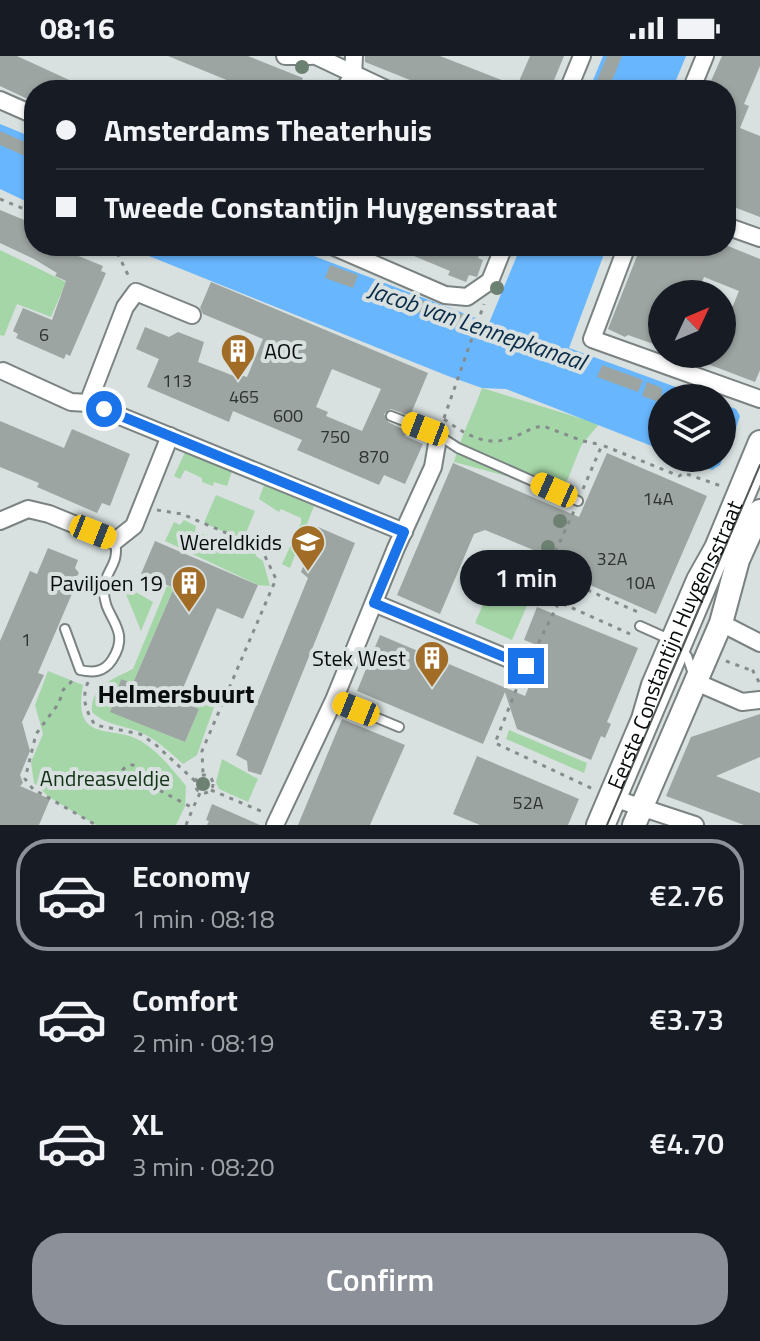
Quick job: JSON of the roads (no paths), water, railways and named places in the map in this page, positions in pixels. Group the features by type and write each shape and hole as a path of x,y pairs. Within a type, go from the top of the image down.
{"street":[{"path":"285,56 313,56 339,65 346,80"},
{"path":"349,80 354,56"},
{"path":"572,80 582,56"},
{"path":"695,80 705,56"},
{"path":"0,100 24,111"},
{"path":"736,230 760,238"},
{"path":"355,256 445,295 467,297 490,281 500,256"},
{"path":"623,256 592,339 760,399"},
{"path":"88,403 93,383 125,307 136,292 192,315"},
{"path":"3,371 71,402 88,403 404,532"},
{"path":"0,521 28,509 49,514 115,541 134,526 170,436"},
{"path":"276,822 334,700 433,467 438,438"},
{"name":"Eerste Constantijn Huygensstraat","path":"639,816 721,623 752,501 760,442"},
{"name":"Eerste Constantijn Huygensstraat","path":"598,825 643,719 653,685 679,647 698,580 716,548 752,501"},
{"path":"374,603 526,666"},
{"name":"Eerste Constantijn Huygensstraat","path":"721,623 760,643"},
{"name":"Eerste Constantijn Huygensstraat","path":"696,682 742,702 760,700"},
{"path":"609,796 639,816 695,825"}],"lane":[{"path":"391,416 435,433 438,438 578,501"},
{"path":"65,629 80,670 92,673 106,668 120,647 120,636 103,587 118,555 115,541"},
{"path":"640,626 679,647 696,682"},
{"path":"334,700 399,727"},
{"name":"Eerste Constantijn Huygensstraat","path":"609,796 611,825"}],"water":[{"path":"603,56 686,56 676,80 593,80"},
{"path":"0,124 24,134 24,200 0,189"},
{"name":"Jacob van Lennepkanaal","path":"149,256 314,256 489,323 517,256 603,256 569,348 668,384 648,384 648,445 506,389 482,388"},
{"path":"736,428 760,437 760,467 736,457"}],"tram line":[{"path":"607,825 760,465"}],"place":[{"name":"AOC","path":"238,382"},
{"name":"Wereldkids","path":"308,573"},
{"name":"Paviljoen 19","path":"189,614"},
{"name":"Stek West","path":"432,689"}],"district":[{"name":"Helmersbuurt","path":"176,693"}],"park label":[{"name":"Andreasveldje","path":"105,778"}]}
